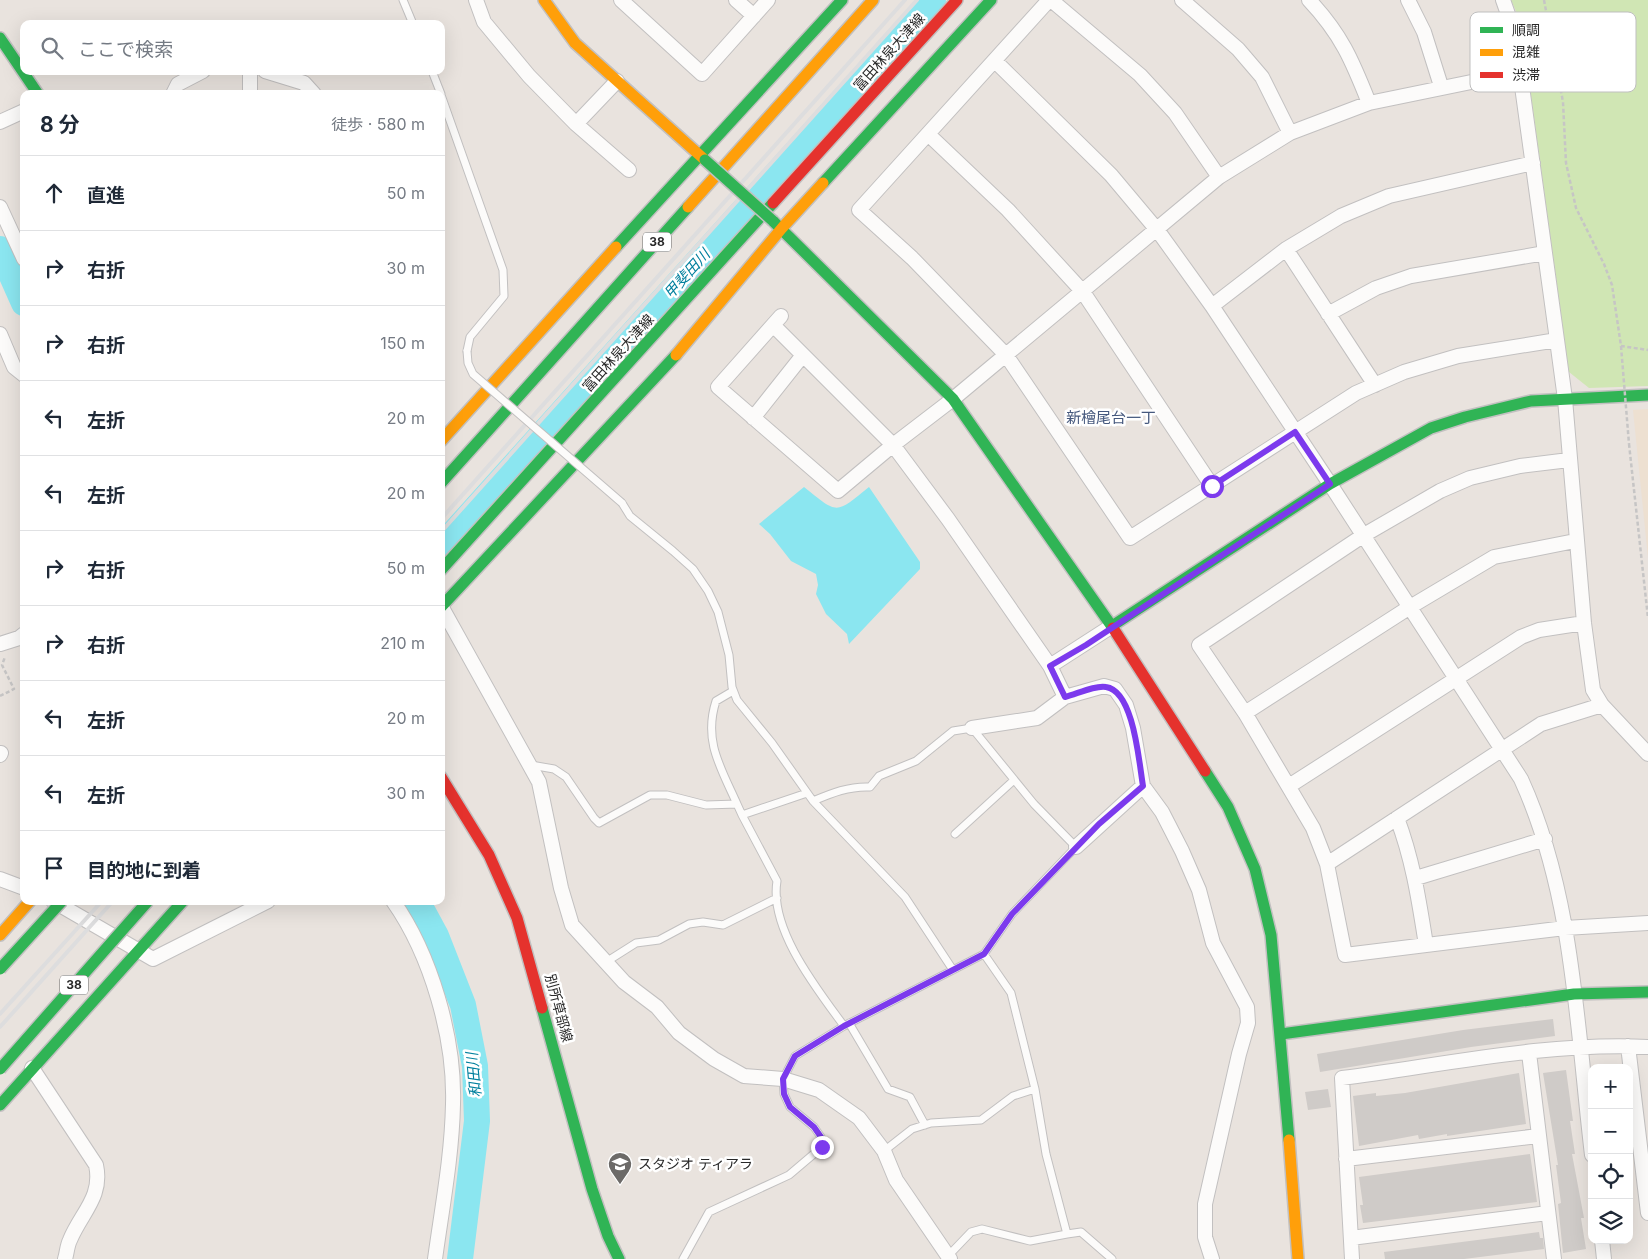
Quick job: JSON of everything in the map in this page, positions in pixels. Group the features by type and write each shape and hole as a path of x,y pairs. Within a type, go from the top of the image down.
{"main road":[{"path":"544,0 575,43 778,224 953,399 1112,626 1228,807 1255,870 1271,935 1281,1034 1298,1259"},
{"path":"445,437 702,157 842,0"},
{"name":"38","path":"445,479 873,0"},
{"name":"富田林泉大津線","path":"445,566 957,0"},
{"path":"445,602 692,338 778,224 991,0"},
{"path":"0,38 20,67"},
{"path":"25,75 35,90"},
{"path":"1112,626 1330,484 1431,428 1497,408 1531,401 1648,395"},
{"name":"別所草部線","path":"447,797 489,855 517,918 592,1189 608,1236 619,1259"},
{"path":"0,935 26,905"},
{"path":"0,969 58,905"},
{"name":"38","path":"0,1069 144,905"},
{"path":"0,1105 179,905"},
{"path":"1281,1034 1574,994 1648,992"}],"street":[{"path":"476,0 484,22 529,76 576,124 628,170"},
{"path":"621,0 702,74 768,0"},
{"path":"736,0 754,16"},
{"path":"1220,177 1174,113 1140,75 1050,0 859,210 912,258 1006,355 1130,538 1356,393 1404,372 1458,356 1557,340"},
{"path":"1182,0 1238,49 1262,77 1290,133"},
{"path":"1309,0 1328,20 1350,56 1369,103"},
{"path":"1408,0 1424,32 1441,86"},
{"path":"1502,0 1507,12"},
{"path":"995,60 1111,174 1158,231 1212,306 1364,535 1521,779 1544,839 1565,928 1592,1154"},
{"path":"175,90 178,84 195,75"},
{"path":"250,75 250,90"},
{"path":"278,75 304,83 310,90"},
{"path":"576,124 617,81"},
{"path":"1065,697 1050,666 948,519 893,445 803,355 777,320 718,387 838,491 893,445 953,399 1158,231 1220,177 1290,133 1369,103 1470,81"},
{"path":"1523,92 1557,340 1564,399 1575,541 1594,690 1602,705 1648,754"},
{"path":"0,122 20,113"},
{"path":"929,135 1008,210 1083,292 1212,486"},
{"path":"1212,306 1286,249 1341,216 1389,196 1533,163"},
{"path":"0,207 20,250"},
{"path":"1286,249 1375,385"},
{"path":"1328,314 1376,288 1411,276 1545,253"},
{"path":"0,334 14,367 20,372"},
{"path":"753,418 803,355"},
{"path":"1569,460 1520,466 1470,478 1440,491 1364,535 1199,645 1245,713 1313,828 1327,864 1344,955 1565,928 1648,923"},
{"path":"1245,713 1410,607 1494,557 1575,541"},
{"path":"445,613 539,782 561,888 572,925 624,982 657,1007 679,1034 714,1059 744,1076 783,1079 819,1090 859,1118 884,1151 896,1180 949,1258"},
{"path":"1289,786 1521,637 1539,630 1584,623"},
{"path":"1050,666 1112,626"},
{"path":"0,644 20,637"},
{"path":"972,728 1037,718 1065,697 1104,686 1115,689 1126,705 1133,728 1143,786 1162,812 1182,852 1199,890 1213,943 1247,1006 1248,1024 1239,1054 1206,1204 1206,1237 1212,1259"},
{"path":"1327,864 1541,724 1602,705"},
{"path":"1076,847 1143,786"},
{"path":"1397,818 1416,878 1426,945"},
{"path":"1416,878 1544,839"},
{"path":"0,879 20,886"},
{"path":"59,905 153,959 260,905"},
{"path":"395,905 422,953 437,994 450,1067 453,1102 451,1144 435,1259"},
{"path":"1628,1046 1648,1213"},
{"path":"1352,1259 1342,1078 1528,1053 1579,1048 1648,1047"},
{"path":"1528,1053 1554,1259"},
{"path":"32,1068 96,1165 99,1179 93,1199 70,1240 65,1259"},
{"path":"1346,1159 1538,1136"},
{"path":"1351,1238 1548,1213"},
{"path":"1602,1244 1604,1259"}],"lane":[{"path":"404,0 412,20"},
{"path":"434,75 439,90"},
{"path":"445,106 503,270 504,296 470,337 467,351 468,363 473,374 622,504 630,516 673,550 693,569 708,591 718,612 729,655 733,691 736,700 772,743 813,801 905,897 953,970"},
{"path":"733,691 716,701 711,716 711,736 715,754 742,815 777,881 779,914 796,954 818,990 847,1025 888,1089 910,1096 926,1125"},
{"path":"683,1259 709,1212 789,1175 822,1147 821,1137 814,1127 790,1107 784,1094 783,1079 795,1056 847,1025 984,954 1012,914 1076,847 1034,804 972,728 953,731 916,761 879,776 870,787 858,786 832,792 813,801"},
{"path":"529,764 554,770 566,777 594,818 599,822 650,795 667,795 706,805 737,804"},
{"path":"954,834 1014,780"},
{"path":"742,815 807,793"},
{"path":"606,962 636,943 660,940 689,924 703,922 723,925 777,898"},
{"path":"984,954 1011,993 1035,1089 1044,1132 1046,1154 1067,1234"},
{"path":"884,1151 912,1129 926,1125 982,1120 1013,1096 1035,1089"},
{"path":"949,1258 971,1232 982,1229 1030,1241 1081,1232 1112,1259"}],"path":[{"path":"1561,92 1568,172 1576,208 1604,264 1612,286 1621,346 1629,444 1648,618"},
{"path":"1621,346 1648,350"},
{"path":"0,650 5,658 2,665 14,689 0,696"}],"shaded area":[{"path":"1648,409 1648,558 1633,410"}],"green space":[{"path":"1511,0 1648,0 1648,386 1589,388 1569,372 1531,92 1636,92 1636,12 1516,12"}],"water":[{"path":"804,487 824,502 836,508 849,503 869,487 920,562 920,569 849,644 847,634 826,614 816,594 818,585 816,574 791,561 770,534 759,524"}],"building":[{"path":"1553,1019 1555,1036 1471,1047 1320,1072 1317,1054 1463,1030"},
{"path":"1566,1070 1573,1121 1570,1121 1575,1154 1572,1154 1584,1218 1581,1218 1586,1249 1563,1253 1558,1204 1561,1203 1556,1165 1558,1165 1543,1073"},
{"path":"1519,1073 1526,1124 1419,1139 1418,1135 1359,1146 1353,1096 1376,1093 1376,1096 1405,1093"},
{"path":"1328,1089 1331,1107 1308,1110 1305,1092"},
{"path":"1530,1154 1537,1202 1363,1223 1360,1205 1363,1205 1359,1177"},
{"path":"1539,1232 1540,1238 1543,1238 1544,1249 1464,1259 1385,1259 1384,1252"}],"waterway":[{"name":"甲斐田川","path":"445,543 933,0"},
{"name":"和田川","path":"0,249 20,294"},
{"name":"和田川","path":"419,905 436,936 463,1005 475,1066 477,1121 460,1259"}],"railway":[{"path":"445,515 905,0"},
{"path":"445,528 917,0"},
{"path":"0,1014 98,905"},
{"path":"0,1027 109,905"}],"traffic: fast":[{"path":"616,247 842,0"},
{"path":"823,183 991,0"},
{"path":"0,38 20,67"},
{"path":"25,75 35,90"},
{"path":"705,160 773,221"},
{"path":"445,566 773,203"},
{"path":"445,479 688,207"},
{"path":"773,221 953,399 1113,628"},
{"path":"445,603 676,355"},
{"path":"1112,626 1330,484 1431,428 1465,417 1531,401 1648,395"},
{"path":"1205,771 1228,807 1255,869 1271,935 1289,1140"},
{"path":"0,969 58,905"},
{"path":"0,1069 144,905"},
{"path":"0,1105 179,905"},
{"path":"1281,1034 1574,994 1648,992"},
{"path":"542,1008 592,1189 608,1236 619,1259"}],"traffic: slow":[{"path":"544,0 575,43 705,160"},
{"path":"688,207 873,0"},
{"path":"676,355 782,228 823,183"},
{"path":"445,437 616,247"},
{"path":"0,935 26,905"},
{"path":"1289,1140 1298,1259"}],"traffic: jam":[{"path":"773,203 957,0"},
{"path":"1113,628 1205,771"},
{"path":"445,784 489,855 517,918 542,1008"}],"place":[{"name":"スタジオ ティアラ","path":"620,1185"}],"district":[{"name":"新檜尾台一丁","path":"1111,418"}],"route":[{"path":"822,1147 821,1137 814,1127 790,1107 784,1094 783,1079 795,1056 844,1026 984,954 1012,914 1099,824 1143,786 1133,728 1126,705 1115,689 1104,686 1065,697 1050,666 1086,645 1112,626 1330,484 1295,432 1212,486"}]}
